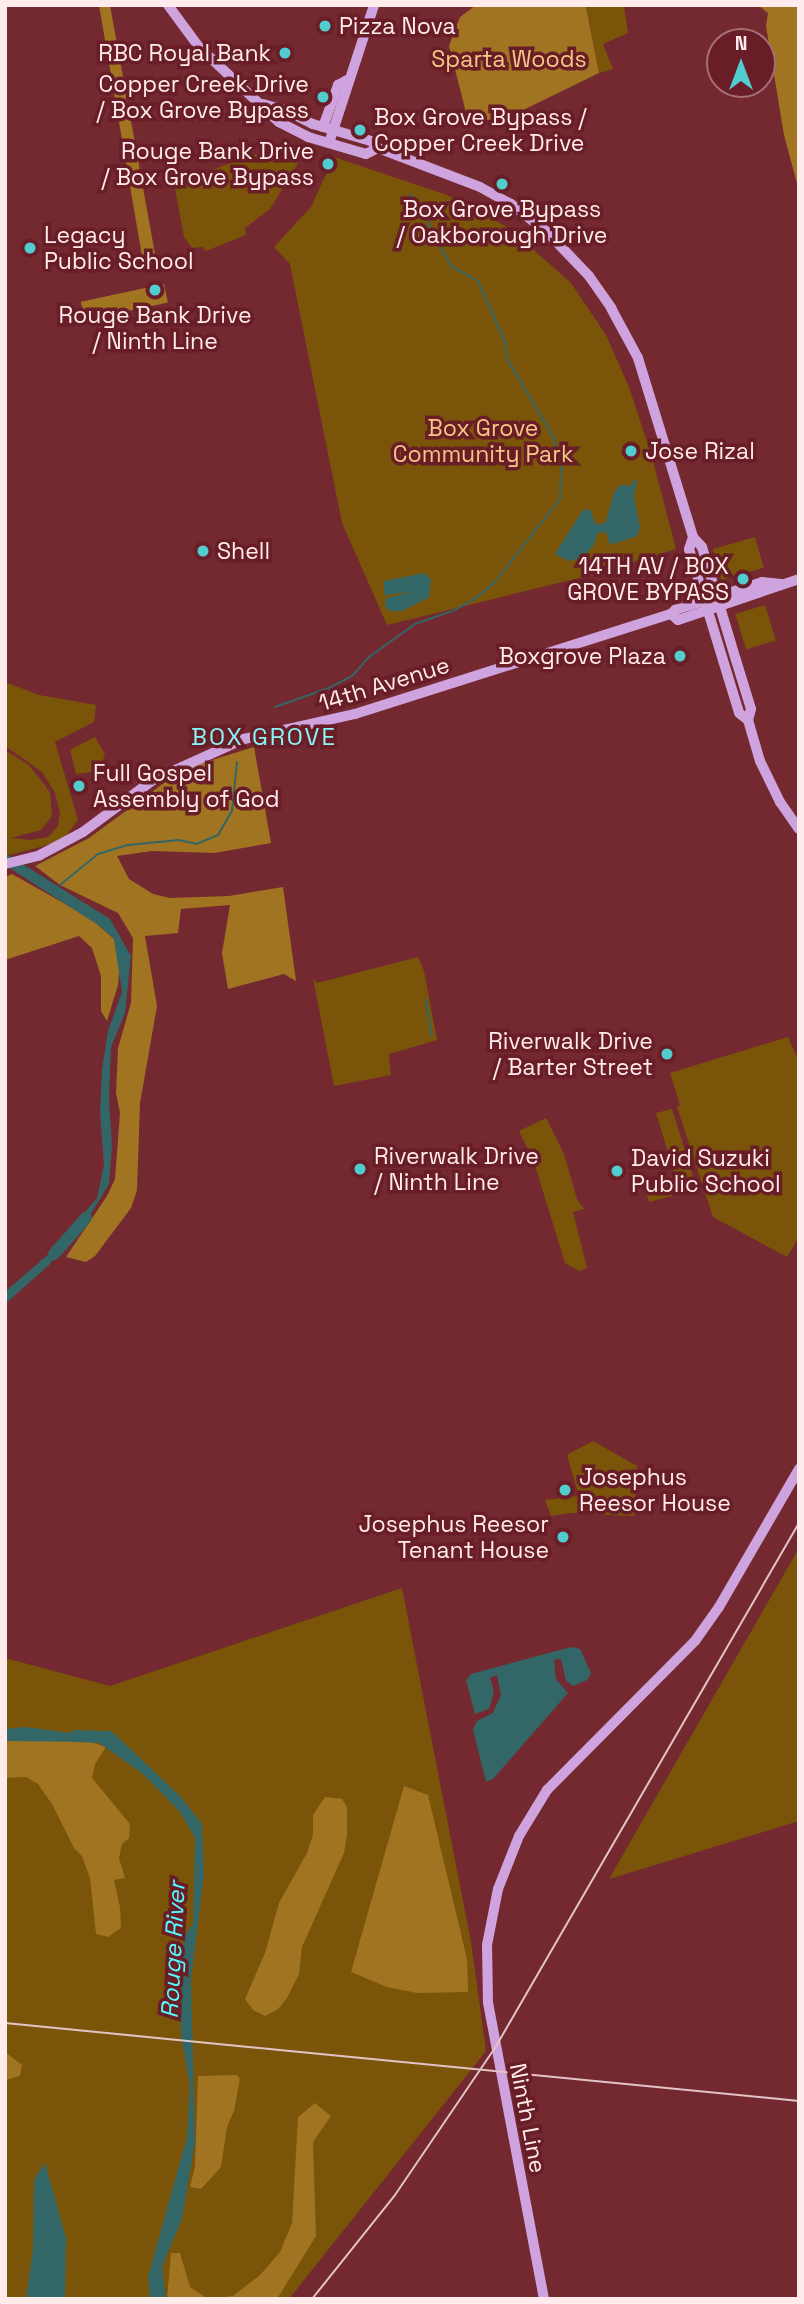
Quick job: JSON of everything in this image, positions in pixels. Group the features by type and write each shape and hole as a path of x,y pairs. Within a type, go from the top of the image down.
{"main road":[{"path":"168,5 200,47 279,122 308,137 366,154 378,148"},
{"path":"330,143 349,89 347,80 374,5"},
{"path":"323,127 338,85 347,80"},
{"path":"263,104 323,127 371,141 378,148 480,187 511,204 552,236 589,276 638,358 693,537 702,547 717,596 751,709 748,720 760,761 780,802 799,829"},
{"path":"693,537 689,549 739,713 748,720"},
{"name":"14th Avenue","path":"5,864 40,855 83,832 153,780 244,739 355,714 671,614 675,610 706,605 720,607 799,579"},
{"name":"14th Avenue","path":"706,605 717,596 762,582 781,584"},
{"name":"Ninth Line","path":"544,2299 491,2026 486,1973 492,1913 505,1868 532,1812 567,1767 695,1641 725,1597 799,1469"}],"green space":[{"path":"99,5 110,5 155,254 142,256"},
{"name":"Sparta Woods","path":"476,5 586,7 599,73 513,115 469,124 449,46 460,17"},
{"path":"582,5 624,5 628,33 603,44 613,69 599,73 586,7"},
{"path":"758,5 799,5 799,191 784,135 776,87 776,28 766,28 768,13"},
{"path":"288,143 298,163 270,209 245,228 246,235 206,251 202,247 192,248 184,237 174,183"},
{"name":"Box Grove Community Park","path":"334,157 447,195 509,228 571,283 606,335 629,387 652,457 676,549 583,577 387,625 342,523 290,264 274,247 311,207"},
{"path":"164,284 168,303 85,320 81,302"},
{"path":"755,537 764,568 722,580 713,549"},
{"path":"765,605 776,640 746,649 735,614"},
{"path":"5,682 39,695 96,705 94,722 55,742 78,820 65,837 52,844 5,856 5,840 9,838 5,838 5,750 29,765 50,792 52,816 41,830 11,838 31,840 48,837 58,826 60,813 55,793 42,772 5,746"},
{"path":"95,737 105,754 102,763 93,772 76,774 70,750"},
{"path":"254,747 271,843 214,853 152,851 117,856 129,879 153,894 170,898 229,896 283,887 296,981 284,974 228,989 222,953 230,905 181,909 178,933 145,936 157,1006 140,1103 137,1190 131,1208 95,1256 86,1262 66,1257 107,1196 115,1179 120,1113 116,1093 118,1048 131,1003 133,938 118,913 60,885 35,866 89,838 183,769"},
{"path":"12,874 90,918 114,939 120,963 118,985 107,1021 101,1011 101,976 92,948 79,936 5,960 5,877"},
{"path":"418,957 424,971 437,1040 389,1054 391,1075 334,1086 313,978 317,983"},
{"path":"788,1037 799,1062 799,1237 787,1257 713,1217 677,1107 680,1105 670,1073"},
{"path":"672,1109 697,1189 649,1202 645,1189 675,1175 656,1113"},
{"path":"546,1118 564,1154 577,1199 584,1209 573,1212 587,1268 579,1271 565,1263 533,1159 519,1131"},
{"path":"593,1441 637,1466 634,1516 571,1513 551,1516 545,1500 579,1496 567,1455"},
{"path":"799,1548 799,1821 609,1879"},
{"path":"402,1588 471,1942 486,2051 289,2299 5,2299 5,1658 110,1686"},
{"path":"5,1741 87,1741 106,1747 95,1764 92,1778 130,1824 129,1838 122,1844 119,1858 125,1878 114,1880 121,1928 108,1937 96,1934 90,1878 82,1856 74,1848 52,1804 38,1784 26,1777 5,1778"},
{"path":"404,1786 428,1795 467,1959 468,1992 417,1993 387,1987 351,1972"},
{"path":"325,1797 342,1799 347,1807 344,1853 302,1947 299,1974 287,1998 278,2009 265,2016 253,2010 245,1999 265,1953 279,1903 307,1853 313,1835 313,1815"},
{"path":"5,2052 22,2065 20,2076 5,2080"},
{"path":"237,2075 240,2079 234,2111 227,2127 221,2167 201,2189 190,2187 195,2166 198,2076"},
{"path":"315,2103 331,2116 313,2142 316,2236 277,2299 208,2299 233,2296 260,2275 280,2252 292,2223 298,2117"},
{"path":"171,2253 180,2253 190,2287 208,2299 167,2299"}],"water":[{"path":"637,480 634,496 640,528 637,536 610,545 606,532 598,533 593,546 582,558 569,561 555,554 583,510 590,509 596,525 606,522 614,492 621,485 630,486"},
{"path":"424,573 431,580 429,597 402,611 390,611 385,607 386,598 412,592 384,595 384,581"},
{"path":"5,853 110,919 131,956 125,1013 111,1047 109,1098 112,1146 109,1184 84,1225 76,1230 49,1265 5,1304 5,1292 52,1251 97,1198 104,1165 100,1112 102,1069 108,1031 122,992 114,939 101,927 5,865"},
{"path":"571,1647 580,1649 591,1673 587,1680 573,1686 566,1681 561,1659 554,1660 556,1679 568,1693 493,1779 486,1782 473,1730 477,1721 493,1713 501,1695 497,1675 490,1678 494,1691 489,1709 475,1714 466,1680 471,1674"},
{"path":"26,1727 121,1740 180,1796 202,1824 204,1874 191,1979 195,2142 182,2219 162,2267 166,2299 150,2299 148,2277 187,2137 190,2086 181,2036 181,1981 184,1937 193,1923 195,1838 180,1812 143,1774 98,1742 5,1741 5,1729"},
{"path":"45,2163 66,2238 65,2295 64,2299 26,2299 33,2248 34,2180"}],"waterway":[{"path":"275,707 329,688 352,676 369,657 415,624 455,610 477,597 495,582 560,499 561,462 554,438 507,359 505,342 478,281 451,266 429,225 425,209 410,194"},
{"path":"60,885 98,854 128,845 179,840 196,844 218,835 232,811 237,762"},
{"path":"426,999 432,1037"},
{"name":"Rouge River","path":"54,1254 86,1218"},
{"name":"Rouge River","path":"75,1736 109,1737 122,1750"}],"railway":[{"path":"312,2299 395,2195 495,2048 799,1523"},
{"path":"5,2023 799,2101"}],"place":[{"name":"Pizza Nova","path":"325,26"},
{"name":"RBC Royal Bank","path":"285,53"},
{"name":"Copper Creek Drive / Box Grove Bypass","path":"323,97"},
{"name":"Box Grove Bypass / Copper Creek Drive","path":"360,130"},
{"name":"Rouge Bank Drive / Box Grove Bypass","path":"328,164"},
{"name":"Box Grove Bypass / Oakborough Drive","path":"502,184"},
{"name":"Legacy Public School","path":"30,248"},
{"name":"Rouge Bank Drive / Ninth Line","path":"155,290"},
{"name":"Jose Rizal","path":"631,451"},
{"name":"Shell","path":"203,551"},
{"name":"14TH AV / BOX GROVE BYPASS","path":"743,579"},
{"name":"Boxgrove Plaza","path":"680,656"},
{"name":"Full Gospel Assembly of God","path":"79,786"},
{"name":"Riverwalk Drive / Barter Street","path":"667,1054"},
{"name":"Riverwalk Drive / Ninth Line","path":"360,1169"},
{"name":"David Suzuki Public School","path":"617,1171"},
{"name":"Josephus Reesor House","path":"565,1490"},
{"name":"Josephus Reesor Tenant House","path":"563,1537"}],"district":[{"name":"BOX GROVE","path":"264,737"}]}
